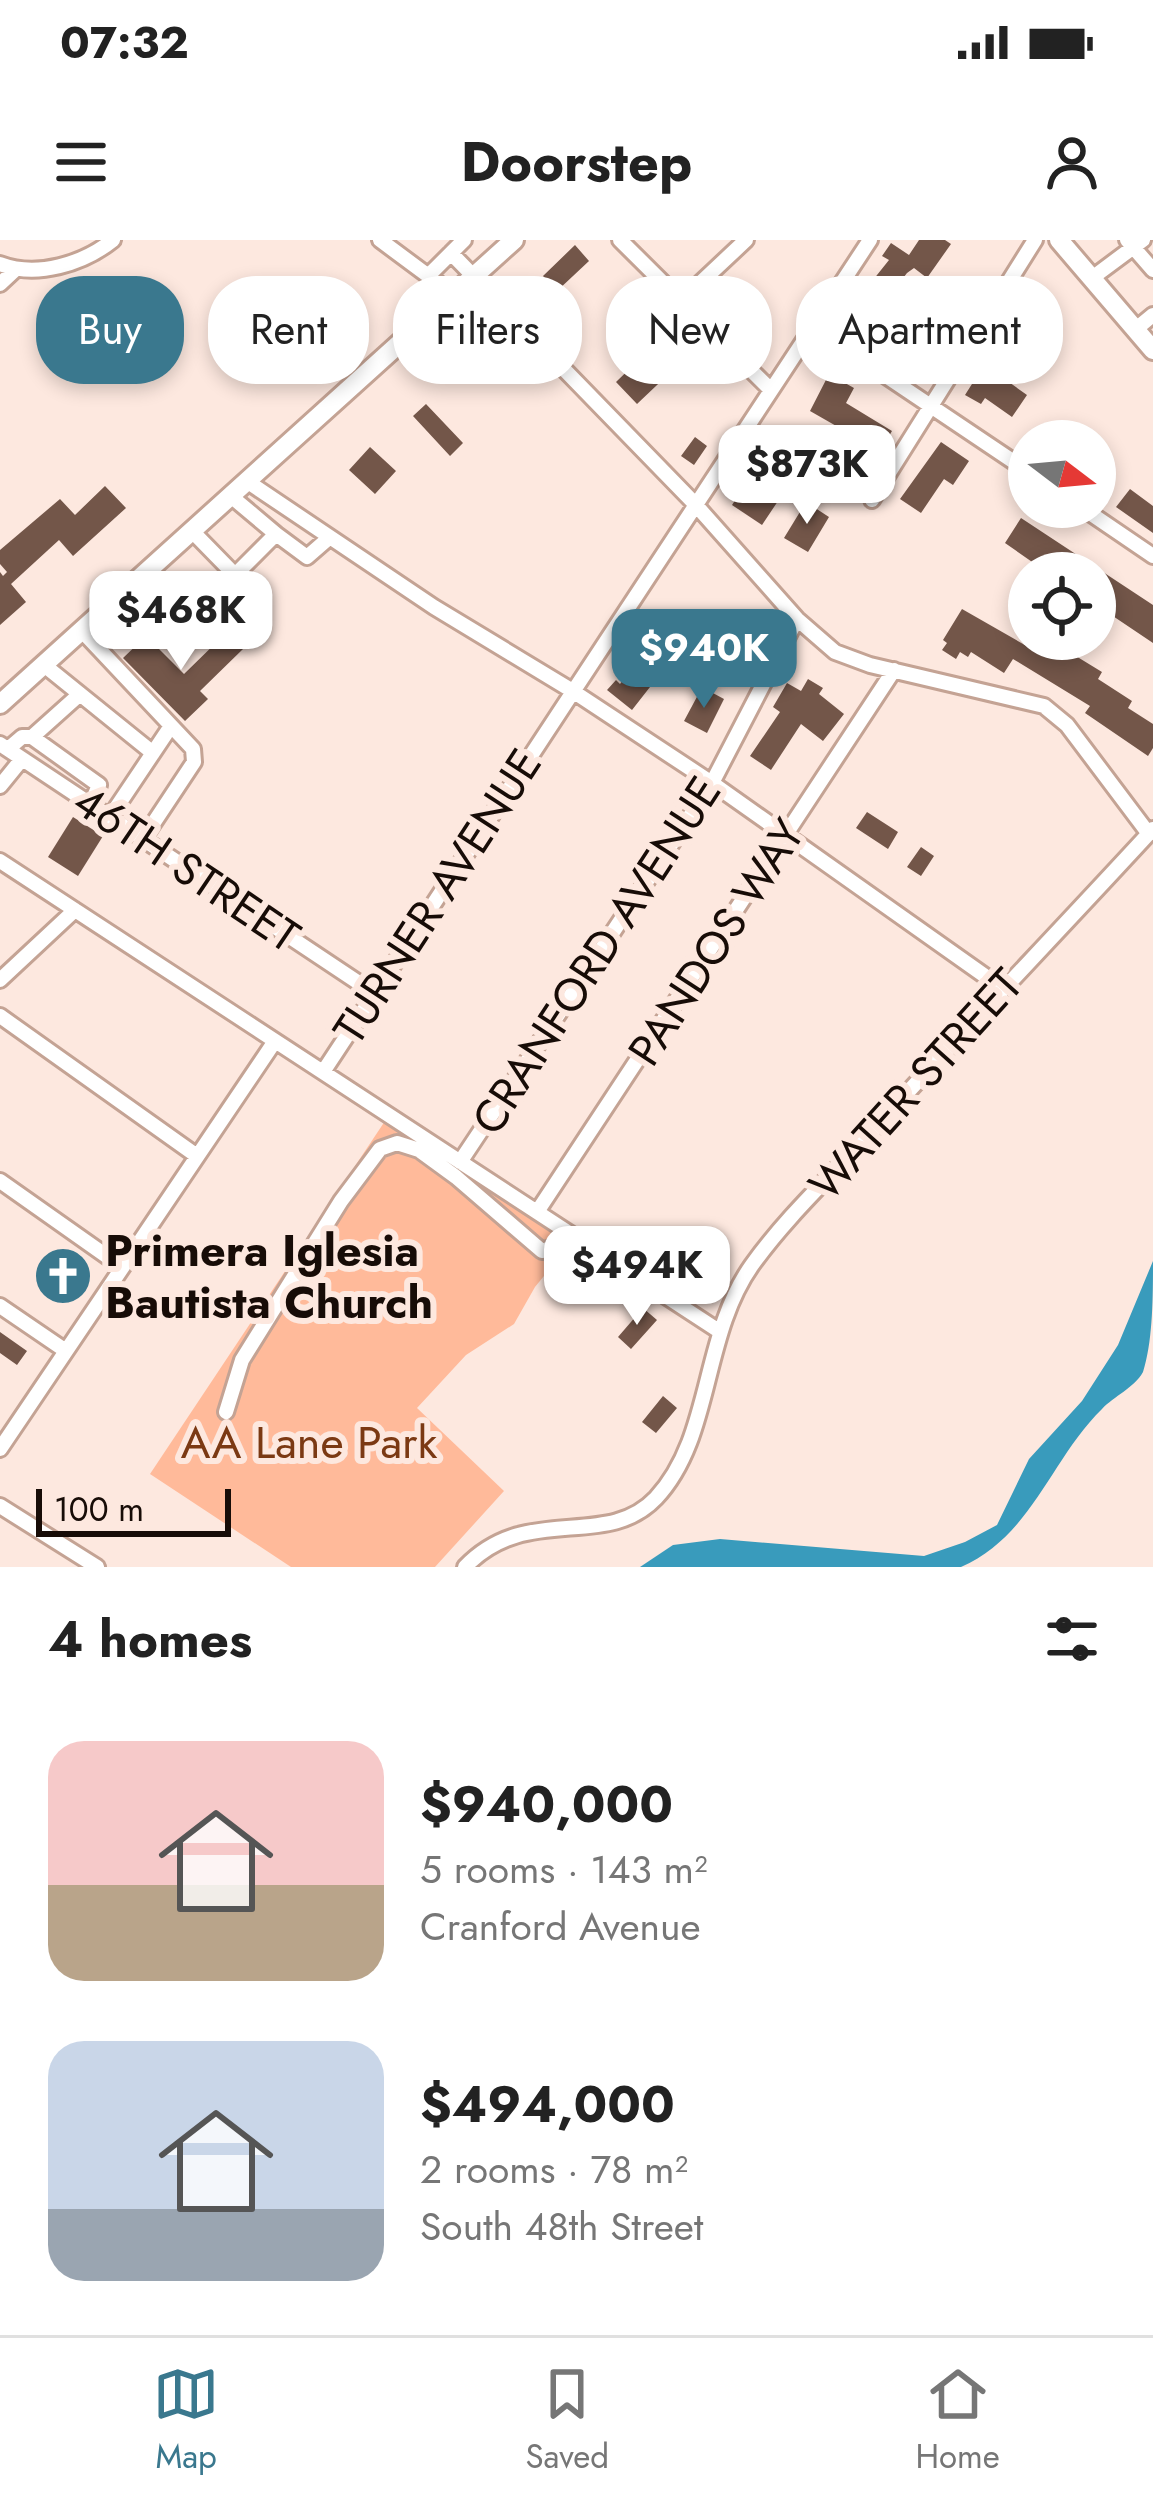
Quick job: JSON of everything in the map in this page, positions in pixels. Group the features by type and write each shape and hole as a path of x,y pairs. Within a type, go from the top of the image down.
{"main road":[{"path":"475,276 514,240"},
{"path":"1059,240 1153,350"},
{"path":"0,704 393,350"}],"street":[{"path":"0,284 8,267 76,264 113,240"},
{"path":"380,240 428,276 464,240"},
{"path":"620,240 656,276"},
{"path":"708,276 746,240"},
{"path":"872,500 1035,240"},
{"name":"TURNER AVENUE","path":"845,276 866,242"},
{"path":"1092,278 1135,242 1153,270"},
{"path":"451,253 473,276"},
{"path":"1136,329 1153,315"},
{"name":"TURNER AVENUE","path":"322,1072 796,352"},
{"path":"579,384 695,503 797,619 847,659 1044,706 1067,725 1151,832"},
{"path":"765,384 771,390"},
{"path":"899,384 1008,458"},
{"path":"248,482 434,607 712,783 1002,988"},
{"path":"232,496 307,557 330,537"},
{"path":"1112,528 1153,556"},
{"path":"193,532 235,575 276,534"},
{"name":"CRANFORD AVENUE","path":"460,1162 712,783 797,619"},
{"path":"82,631 193,749 194,761 143,839"},
{"path":"44,665 153,753"},
{"name":"PANDOS WAY","path":"537,1212 894,670"},
{"path":"32,737 80,694"},
{"path":"110,817 171,726"},
{"path":"4,747 32,737 99,785 91,804"},
{"name":"46TH STREET","path":"4,747 374,993"},
{"path":"0,786 22,759"},
{"name":"WATER STREET","path":"465,1567 487,1549 524,1531 603,1525 641,1512 670,1482 690,1442 719,1331 738,1288 766,1248 1151,832"},
{"path":"0,861 719,1331"},
{"path":"0,980 75,910"},
{"path":"0,1016 197,1156"},
{"name":"TURNER AVENUE","path":"2,1442 275,1041"},
{"path":"226,1412 242,1360 367,1163 387,1145 399,1122"},
{"path":"387,1145 404,1144 436,1162 542,1251 554,1247 567,1232"},
{"path":"0,1181 122,1267"},
{"path":"0,1306 66,1351"},
{"path":"0,1506 97,1567"}],"green space":[{"name":"AA Lane Park","path":"389,1115 570,1244 535,1287 514,1324 466,1355 417,1408 504,1491 435,1567 291,1567 150,1474"}],"water":[{"path":"1153,1261 1151,1332 1143,1372 1084,1429 1023,1517 985,1553 961,1567 640,1567 673,1545 720,1539 924,1556 997,1525 1029,1459 1082,1401 1118,1345"}],"building":[{"path":"919,240 951,244 928,276 914,268 905,276 876,276 889,260 882,256 891,243 909,255"},
{"path":"575,245 589,261 573,276 543,276"},
{"path":"618,384 658,384 637,404"},
{"path":"824,384 847,384 854,388 846,403 892,431 880,451 810,411"},
{"path":"972,384 1012,384 1027,395 1012,417 985,398 981,404 965,395"},
{"path":"426,404 463,443 450,456 413,416"},
{"path":"695,437 707,446 694,465 681,456"},
{"path":"784,442 810,455 791,492 786,489 762,525 732,505 749,479 761,487"},
{"path":"941,442 969,461 953,485 944,479 921,513 900,499"},
{"path":"370,447 396,471 375,494 349,470"},
{"path":"105,486 126,508 73,556 59,540 11,584 26,602 0,625 0,572 3,576 7,572 0,564 0,550 60,499 75,515"},
{"path":"1130,489 1153,506 1153,533 1116,507"},
{"path":"806,502 829,517 808,552 784,538"},
{"path":"1015,528 1036,528 1073,552 1018,552 1005,543"},
{"path":"1116,581 1153,605 1153,643 1116,618"},
{"path":"962,609 1008,635 1008,660 1012,660 1004,673 971,652 968,657 960,652 956,659 942,650 947,643 943,640"},
{"path":"227,632 243,649 200,691 208,699 185,721 123,658 146,636 184,674"},
{"path":"721,644 746,661 736,675 711,657"},
{"path":"1015,660 1082,660 1102,672 1098,679 1132,701 1128,708 1153,724 1153,748 1148,756 1085,713 1090,706"},
{"path":"630,671 650,687 632,710 607,690 616,680 620,684"},
{"path":"808,679 823,688 819,694 844,714 823,741 801,724 771,770 750,756 780,712 773,707 787,683 801,691"},
{"path":"711,692 724,699 707,733 684,721 699,693 708,698"},
{"path":"867,812 898,832 888,849 856,828"},
{"path":"73,817 103,836 78,876 48,857"},
{"path":"921,847 934,856 921,876 907,867"},
{"path":"643,1308 657,1320 631,1349 618,1337"},
{"path":"0,1332 27,1351 17,1365 0,1353"},
{"path":"663,1396 677,1408 656,1433 642,1422"}],"place":[{"name":"Primera Iglesia Bautista Church","path":"63,1276"}]}
